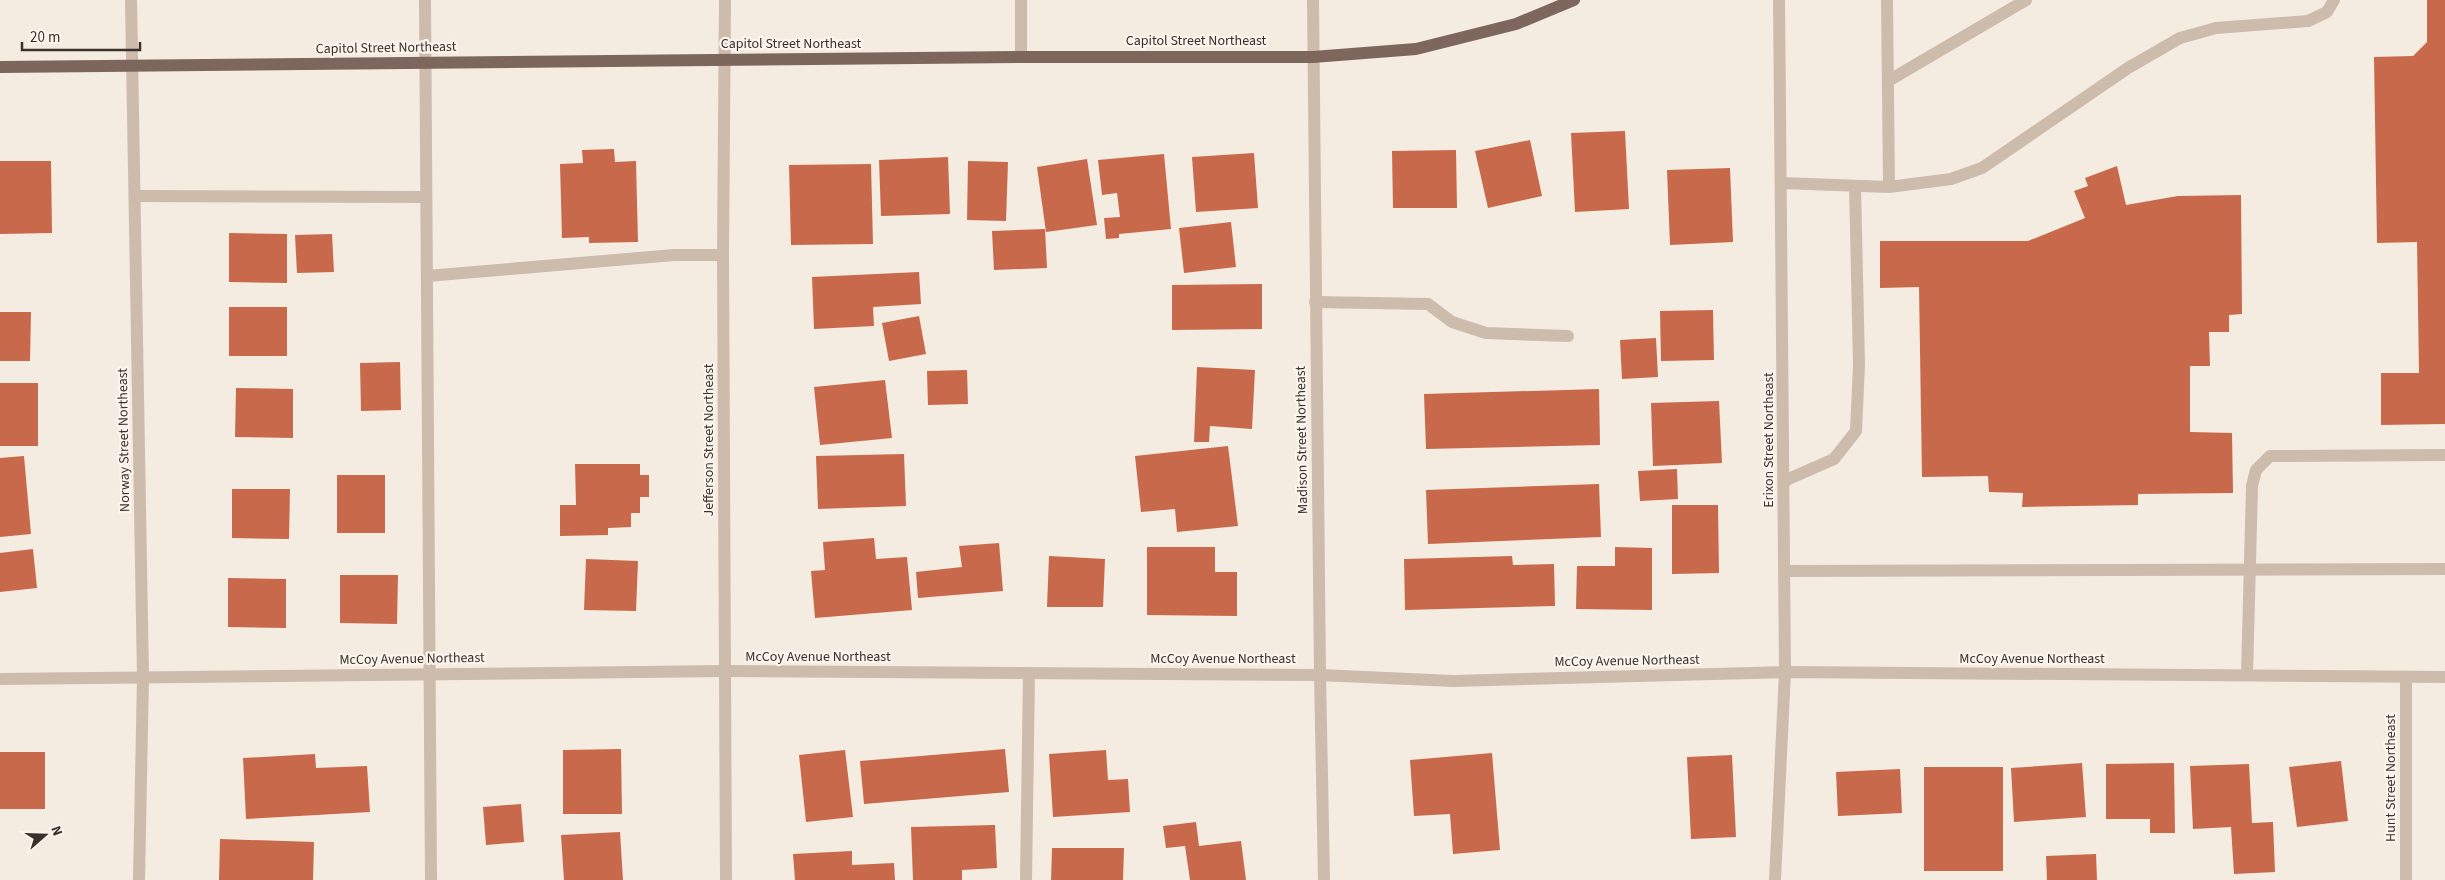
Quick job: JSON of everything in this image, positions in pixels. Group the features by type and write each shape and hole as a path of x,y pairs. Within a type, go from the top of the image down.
{"main road":[{"name":"Capitol Street Northeast","path":"0,67 1022,56 1313,57 1416,49 1435,45 1516,24 1574,0"}],"street":[{"name":"Norway Street Northeast","path":"131,0 143,677 139,880"},
{"path":"425,0 432,880"},
{"name":"Jefferson Street Northeast","path":"725,0 723,255 726,880"},
{"path":"1021,0 1022,56"},
{"name":"Madison Street Northeast","path":"1313,0 1324,880"},
{"name":"Erixon Street Northeast","path":"1775,880 1785,672 1779,0"},
{"path":"1887,0 1889,187"},
{"path":"1888,80 2026,0"},
{"path":"1782,183 1889,187 1951,179 1982,168 2128,68 2180,38 2216,28 2308,21 2327,12 2334,0"},
{"path":"1784,481 1834,459 1856,431 1860,365 1855,186"},
{"path":"135,196 426,198"},
{"path":"427,276 674,255 723,255"},
{"path":"1316,302 1428,304 1452,322 1486,333 1568,336"},
{"path":"2247,675 2248,570 2252,486 2256,470 2270,456 2445,454"},
{"path":"1785,571 2445,569"},
{"name":"McCoy Avenue Northeast","path":"0,679 726,671 1320,675 1454,681 1785,672 2445,677"},
{"path":"1026,880 1029,673"},
{"name":"Hunt Street Northeast","path":"2406,677 2406,880"}],"building":[{"path":"2427,0 2445,0 2445,424 2381,425 2381,373 2419,373 2417,242 2377,243 2374,57 2413,56 2427,42"},
{"path":"1625,131 1629,209 1575,212 1571,133"},
{"path":"1530,140 1542,196 1488,208 1475,151"},
{"path":"614,149 615,162 636,161 638,242 589,243 589,237 562,238 560,164 583,163 582,150"},
{"path":"1456,150 1457,208 1393,208 1392,151"},
{"path":"1254,153 1258,208 1196,212 1192,157"},
{"path":"1164,154 1171,229 1119,234 1119,238 1106,239 1104,218 1120,217 1117,193 1102,195 1098,160"},
{"path":"948,157 950,214 881,216 879,160"},
{"path":"1087,159 1097,225 1046,232 1037,167"},
{"path":"0,161 51,161 52,233 0,234"},
{"path":"968,161 1008,162 1006,221 967,220"},
{"path":"871,164 873,244 791,245 789,165"},
{"path":"2117,166 2126,205 2178,196 2241,195 2242,314 2229,315 2229,332 2209,332 2210,366 2190,366 2190,432 2232,433 2233,493 2138,494 2138,505 2022,507 2023,493 1989,492 1988,476 1922,477 1919,287 1880,288 1880,241 2028,241 2085,218 2074,191 2088,186 2085,178"},
{"path":"1730,168 1733,242 1670,245 1667,170"},
{"path":"1231,222 1236,267 1184,273 1179,228"},
{"path":"1045,229 1047,268 994,270 992,231"},
{"path":"229,233 287,234 287,283 229,282"},
{"path":"332,234 334,272 297,273 295,235"},
{"path":"919,272 921,304 873,307 874,326 814,329 812,277"},
{"path":"1262,284 1262,329 1172,330 1172,285"},
{"path":"229,307 287,307 287,356 229,356"},
{"path":"1713,310 1714,360 1661,361 1660,311"},
{"path":"0,312 31,312 30,361 0,361"},
{"path":"919,316 926,354 889,361 882,323"},
{"path":"1656,338 1658,377 1622,379 1620,340"},
{"path":"400,362 401,410 361,411 360,363"},
{"path":"1197,367 1255,370 1252,429 1210,426 1209,442 1194,442"},
{"path":"967,370 968,404 928,405 927,371"},
{"path":"885,380 892,438 820,445 814,387"},
{"path":"0,383 38,383 38,446 0,446"},
{"path":"236,388 293,389 293,438 235,437"},
{"path":"1599,389 1600,445 1426,449 1424,394"},
{"path":"1719,401 1722,463 1653,466 1651,403"},
{"path":"1228,446 1238,526 1177,532 1175,509 1141,512 1135,456"},
{"path":"904,454 906,506 818,509 816,456"},
{"path":"24,456 31,534 0,537 0,458"},
{"path":"575,464 640,464 640,475 649,475 649,497 640,497 640,513 631,513 631,527 608,528 608,535 560,536 560,505 576,505"},
{"path":"1677,469 1678,499 1640,501 1638,471"},
{"path":"337,475 385,475 385,533 337,533"},
{"path":"1599,484 1601,537 1428,544 1426,490"},
{"path":"232,489 290,489 289,539 232,538"},
{"path":"1672,505 1718,505 1719,573 1672,574"},
{"path":"874,538 876,559 907,557 912,610 815,618 811,571 825,570 823,542"},
{"path":"999,543 1003,591 918,598 916,572 962,567 959,546"},
{"path":"1147,547 1215,547 1215,572 1237,572 1237,616 1147,615"},
{"path":"1615,547 1652,548 1652,610 1576,609 1577,566 1615,566"},
{"path":"33,549 37,588 0,592 0,553"},
{"path":"1049,556 1105,559 1103,607 1047,607"},
{"path":"1512,556 1513,565 1554,564 1555,606 1405,610 1404,559"},
{"path":"586,559 638,561 636,611 584,610"},
{"path":"340,575 398,575 397,624 340,623"},
{"path":"228,578 286,579 286,628 228,627"},
{"path":"621,749 622,814 563,814 563,750"},
{"path":"1005,749 1009,792 864,804 860,761"},
{"path":"845,750 853,817 806,822 799,755"},
{"path":"1106,750 1108,780 1128,779 1130,812 1053,817 1049,754"},
{"path":"0,752 45,752 45,809 0,809"},
{"path":"1492,753 1500,850 1453,854 1450,814 1414,816 1410,760"},
{"path":"315,754 316,768 367,766 370,812 246,819 243,758"},
{"path":"1732,755 1736,837 1691,839 1687,757"},
{"path":"2341,761 2348,821 2297,827 2289,767"},
{"path":"2082,763 2086,817 2014,822 2011,768"},
{"path":"2174,763 2175,833 2150,833 2150,819 2106,819 2106,764"},
{"path":"2249,764 2252,823 2273,822 2275,872 2234,874 2231,827 2193,829 2190,766"},
{"path":"1924,767 2003,767 2003,871 1924,871"},
{"path":"1900,769 1902,813 1838,816 1836,772"},
{"path":"521,804 524,842 486,845 483,807"},
{"path":"1196,822 1199,846 1241,841 1246,880 1190,880 1185,846 1166,848 1163,826"},
{"path":"995,825 997,868 962,870 962,880 913,880 911,827"},
{"path":"620,832 623,880 564,880 561,835"},
{"path":"220,839 314,842 313,880 219,880"},
{"path":"1052,848 1124,848 1123,880 1051,880"},
{"path":"852,851 852,865 894,863 895,880 795,880 793,854"},
{"path":"2096,854 2097,880 2047,880 2046,856"}]}
